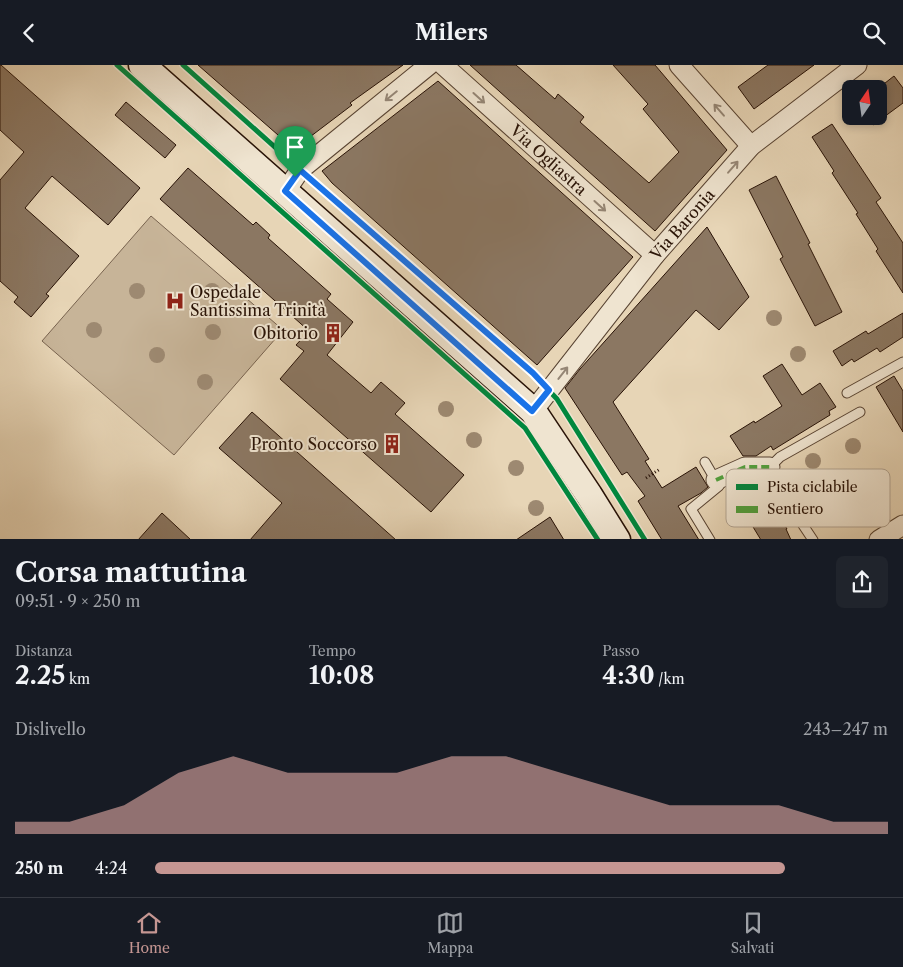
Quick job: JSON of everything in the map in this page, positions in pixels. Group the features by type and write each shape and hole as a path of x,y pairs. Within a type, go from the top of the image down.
{"street":[{"path":"142,65 532,411 617,539"},
{"path":"285,191 300,170 429,65"},
{"name":"Via Ogliastra","path":"443,65 655,255"},
{"path":"680,65 751,146"},
{"name":"Via Baronia","path":"532,411 655,255 751,146 858,65"},
{"path":"741,469 745,467 770,467"},
{"path":"716,480 726,476"},
{"path":"879,539 903,525"}],"lane":[{"path":"847,393 903,362"},
{"path":"770,467 780,457 860,412"},
{"path":"705,462 719,486 691,509 710,539"},
{"path":"804,527 812,539"}],"path":[{"path":"646,478 660,469"}],"shaded area":[{"path":"151,216 283,330 174,455 42,341"}],"building":[{"path":"0,65 140,188 108,225 52,176 25,208 79,256 46,294 49,296 31,317 14,302 18,297 0,281 0,180 24,152 0,130"},
{"path":"198,65 403,65 350,103 352,105 294,149"},
{"path":"470,65 516,65 555,99 558,94 584,117 580,122 649,183 679,152 643,109 648,104 613,65 655,65 727,150 655,231"},
{"path":"768,65 814,65 754,109 738,87"},
{"path":"894,76 903,88 903,103 888,114 888,81"},
{"path":"438,81 633,257 537,365 332,183 322,171"},
{"path":"126,102 176,145 165,158 115,115"},
{"path":"832,124 881,198 876,202 903,243 903,293 876,251 878,249 856,214 858,213 832,173 834,171 812,137"},
{"path":"188,168 253,225 256,222 270,235 268,238 331,294 327,299 353,322 327,355 371,393 381,382 405,403 395,414 464,475 431,512 280,379 304,351 296,345 309,331 160,199"},
{"path":"776,176 842,312 815,326 780,259 783,257 749,190"},
{"path":"707,227 749,297 719,330 696,310 613,402 649,459 645,461 662,488 696,467 708,487 678,506 698,539 661,539 638,501 645,496 627,472 622,475 565,388"},
{"path":"903,313 903,337 880,352 877,348 854,362 852,359 842,366 833,351 866,331 868,334"},
{"path":"782,364 802,395 820,383 836,407 829,411 830,415 773,450 771,446 756,456 743,456 730,436 782,406 763,376"},
{"path":"894,376 903,391 903,432 876,387"},
{"path":"252,412 395,539 251,539 282,503 219,448"},
{"path":"162,513 190,539 139,539"},
{"path":"550,517 563,539 517,539"},
{"path":"753,527 786,527 791,539 760,539"}],"marked path":[{"path":"741,469 745,467 770,467"},
{"path":"716,480 726,476"}],"cycle path":[{"path":"117,65 525,428 597,539"},
{"path":"183,65 533,374 557,399 644,539"}],"place":[{"name":"Ospedale Santissima Trinità","path":"175,301"},
{"name":"Obitorio","path":"333,333"},
{"name":"Pronto Soccorso","path":"392,444"}],"route":[{"path":"300,170 533,373 549,390 532,411 285,191 295,177 300,170"}]}
